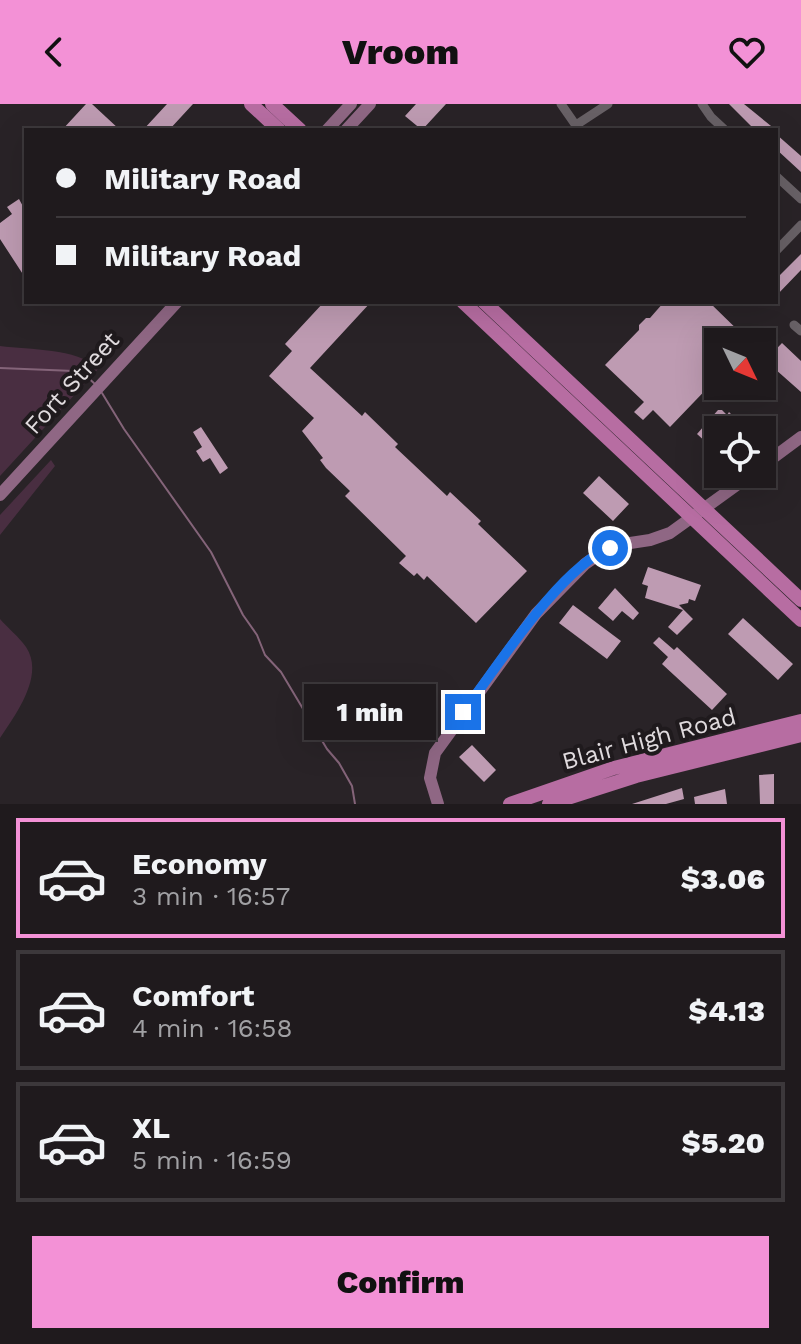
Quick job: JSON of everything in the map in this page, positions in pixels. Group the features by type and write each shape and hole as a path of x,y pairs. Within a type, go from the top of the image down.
{"main road":[{"path":"251,104 277,128"},
{"path":"272,104 298,128"},
{"path":"329,128 351,104"},
{"path":"348,128 370,104"},
{"name":"Fort Street","path":"0,495 175,304"},
{"path":"465,304 698,513 801,600"},
{"path":"485,304 698,513 801,620"},
{"path":"776,456 801,437"},
{"path":"438,804 430,778 435,753 548,600 585,564 605,550 664,536 733,488"},
{"name":"Blair High Road","path":"510,804 614,768 801,721"},
{"name":"Blair High Road","path":"549,804 636,776 801,735"}],"street":[{"path":"561,104 578,128 608,104"},
{"path":"702,104 723,128"},
{"path":"778,178 801,199"},
{"path":"778,249 801,225"}],"shaded area":[{"path":"0,346 65,353 99,368 0,476"},
{"path":"51,460 55,466 0,535 0,515"},
{"path":"0,619 26,647 32,670 26,694 0,738"}],"building":[{"path":"86,104 92,104 118,128 64,128"},
{"path":"167,104 193,104 171,128 145,128"},
{"path":"416,104 446,104 424,128 405,116"},
{"path":"729,104 744,104 774,128 753,128"},
{"path":"778,136 801,156 801,172 778,151"},
{"path":"19,199 24,208 24,276 0,239 0,223 12,214 7,207"},
{"path":"801,254 801,270 778,294 778,277"},
{"path":"322,304 369,304 310,368 362,416 365,412 398,444 395,447 447,496 450,492 481,521 478,524 527,571 476,623 427,576 424,580 417,573 414,576 399,563 406,556 345,496 350,491 320,460 323,458 302,431 314,418 269,376 292,351 285,344"},
{"path":"662,304 711,304 736,328 704,328 704,392 670,427 653,410 643,420 634,412 644,402 605,365 639,330 639,325 650,318"},
{"path":"782,343 801,361 801,392 776,370 776,349"},
{"path":"722,410 733,416 713,416"},
{"path":"704,426 704,440 697,434"},
{"path":"201,427 228,468 220,474 210,458 203,462 196,451 202,447 193,432"},
{"path":"599,476 629,504 613,521 583,493"},
{"path":"648,567 701,585 695,601 689,599 688,603 679,605 693,619 677,635 668,627 683,610 645,598 648,586 642,584"},
{"path":"615,588 639,613 633,620 622,611 613,621 598,608"},
{"path":"573,605 621,641 607,659 559,623"},
{"path":"743,618 793,664 778,680 728,634"},
{"path":"659,637 674,650 677,647 727,694 712,710 662,664 668,657 653,643"},
{"path":"472,745 496,770 484,782 459,757"},
{"path":"774,774 774,804 760,804 759,775"},
{"path":"682,788 684,799 666,804 632,804"},
{"path":"725,789 727,804 695,804 694,797"}],"waterway":[{"path":"0,368 74,371 84,374 96,385"},
{"path":"102,393 211,552 265,655 281,672 327,749 339,763 352,786 355,804"}],"route":[{"path":"463,712 548,600 585,564 610,548"}]}
